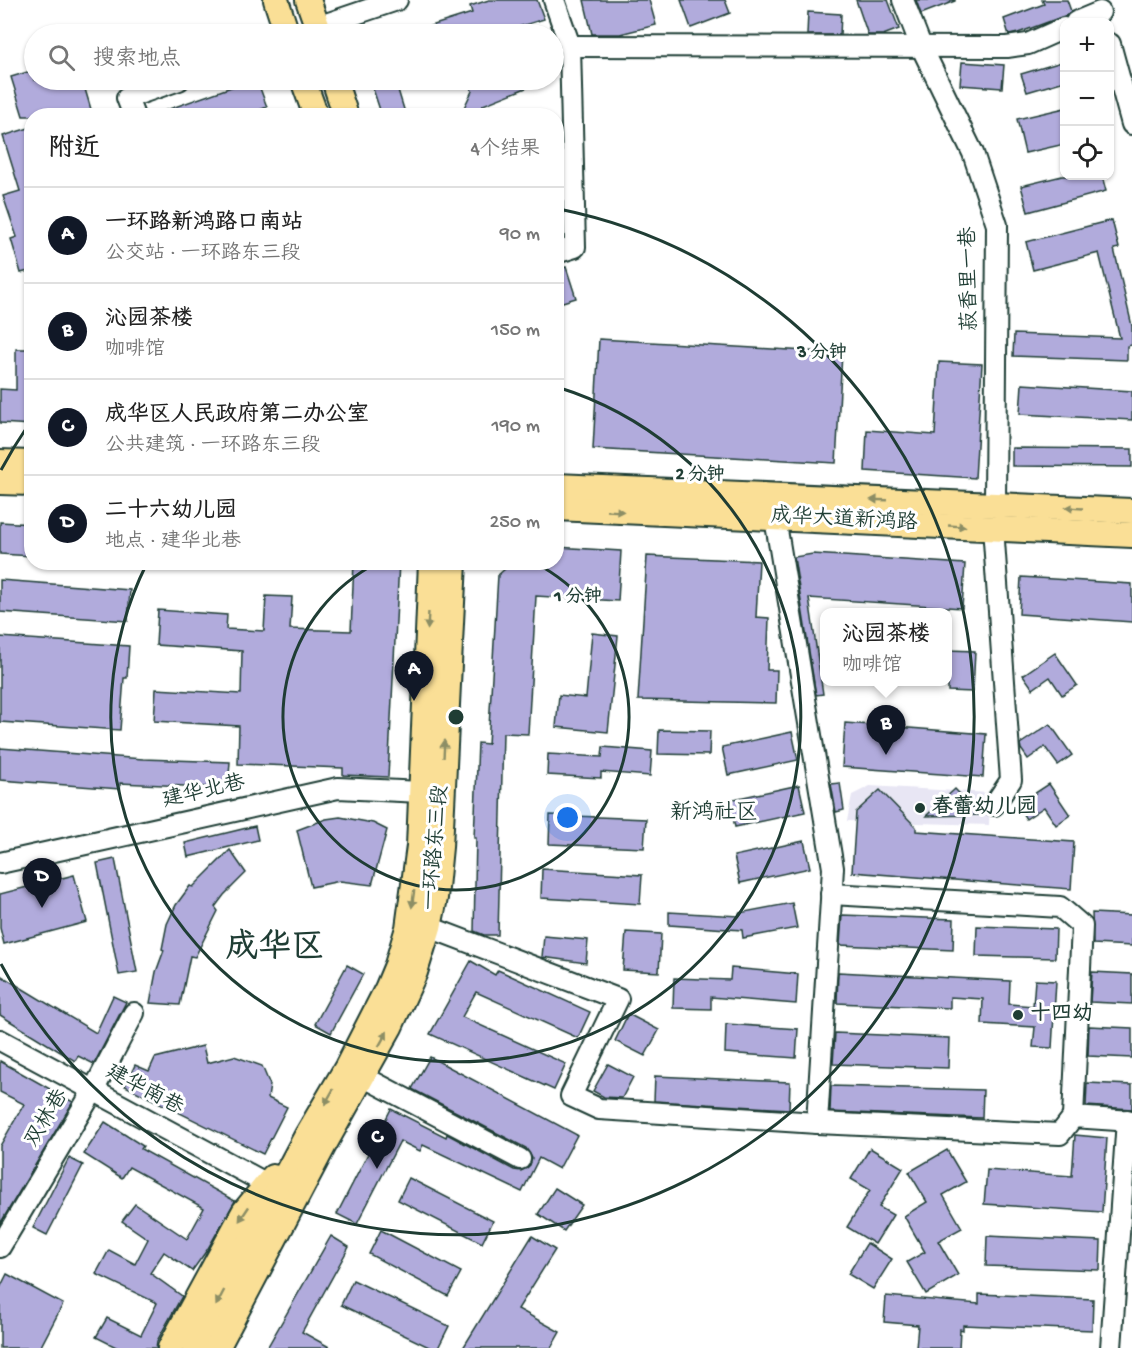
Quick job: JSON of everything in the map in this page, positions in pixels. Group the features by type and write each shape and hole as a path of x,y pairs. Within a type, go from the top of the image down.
{"main road":[{"path":"276,0 284,24"},
{"path":"308,0 317,24"},
{"path":"307,90 313,108"},
{"path":"337,90 343,108"},
{"path":"0,462 24,463"},
{"path":"0,482 24,483"},
{"name":"成华大道新鸿路","path":"564,487 994,516 1132,535"},
{"name":"成华大道新鸿路","path":"564,508 775,518 994,516 1132,511"},
{"name":"一环路东三段","path":"315,1140 397,965 408,928 414,894 421,792 431,570"},
{"name":"一环路东三段","path":"315,1140 362,1076 405,997 429,927 435,898 440,847 454,570"},
{"path":"170,1348 244,1212 267,1184 315,1140"},
{"path":"194,1348 315,1140"},
{"path":"217,1348 315,1140"},
{"path":"234,1348 284,1254 315,1140"}],"street":[{"path":"337,24 398,0"},
{"path":"554,0 562,24"},
{"name":"菽香里一巷","path":"903,0 921,46 973,153 997,225 994,516 1011,780 994,805"},
{"path":"1086,18 1100,12"},
{"path":"564,29 570,46 575,247 564,250"},
{"path":"570,46 1007,47 1028,44 1060,30"},
{"path":"1114,58 1132,123"},
{"path":"131,108 128,98 151,90"},
{"path":"775,518 833,868 817,1122"},
{"name":"建华北巷","path":"0,863 338,788 421,792"},
{"path":"429,927 618,999 571,1096 599,1109 1060,1134 1073,1117 1082,926 1060,908 831,894"},
{"name":"双林巷","path":"0,1247 93,1091 134,1013"},
{"name":"建华南巷","path":"0,1040 267,1184"},
{"path":"362,1076 520,1159"},
{"path":"1073,1117 1130,1120 1111,1348"}],"shaded area":[{"name":"春蕾幼儿园","path":"870,786 990,793 989,825 847,821 852,795"}],"building":[{"path":"489,0 537,0 544,19 528,24 437,24 472,13 470,6"},
{"path":"584,0 649,0 656,25 620,34 592,34"},
{"path":"681,0 725,0 730,13 691,28"},
{"path":"856,0 888,0 899,29 883,35 868,35"},
{"path":"916,0 955,0 955,1 921,14"},
{"path":"1042,0 1067,0 1071,11 1067,15 1009,35 1004,19 1044,4"},
{"path":"808,12 841,14 840,35 807,35"},
{"path":"962,62 1004,65 1002,88 960,85"},
{"path":"1060,62 1060,82 1027,92 1021,74"},
{"path":"24,73 24,90 85,90 91,108 24,108 23,116 11,77"},
{"path":"223,90 261,90 267,107 264,108 172,108"},
{"path":"373,90 398,90 404,108 379,108"},
{"path":"521,90 483,105 482,108 464,108 472,91"},
{"path":"1060,109 1060,145 1025,153 1017,119"},
{"path":"24,129 24,272 21,273 11,239 17,237 3,196 20,191 3,136"},
{"path":"1060,176 1060,180 1103,180 1106,191 1028,212 1021,186"},
{"path":"1112,220 1119,248 1114,249 1132,326 1132,345 1127,346 1127,360 1013,356 1014,334 1120,338 1099,253 1033,270 1026,242"},
{"path":"566,267 576,298 564,302 564,268"},
{"path":"599,339 842,353 836,463 593,449"},
{"path":"16,349 24,349 24,424 0,423 0,389 16,390"},
{"path":"939,362 982,364 975,478 865,471 867,430 935,435"},
{"path":"1022,384 1132,391 1132,420 1020,414"},
{"path":"1012,448 1132,449 1132,467 1012,466"},
{"path":"0,522 24,524 24,556 0,554"},
{"path":"564,547 621,551 618,601 536,596 528,734 503,733 498,935 484,935 474,931 476,838 474,838 478,743 488,744 498,575 504,570 564,570"},
{"path":"813,554 965,564 962,608 809,598 820,686 823,694 816,695 794,557"},
{"path":"647,556 759,561 756,617 769,618 767,670 777,670 776,703 638,700"},
{"path":"354,570 399,570 388,777 343,775 343,768 238,764 239,726 154,721 156,689 241,694 242,651 156,645 158,610 227,615 226,629 264,631 266,596 292,597 290,629 351,631"},
{"path":"1021,577 1132,584 1132,622 1019,614"},
{"path":"0,580 130,590 128,621 0,612"},
{"path":"592,633 618,636 608,732 556,727 559,695 586,698"},
{"path":"0,637 129,646 120,730 0,722"},
{"path":"952,650 975,651 973,692 948,691 948,686 952,686"},
{"path":"1055,653 1077,685 1062,695 1050,677 1033,689 1023,675"},
{"path":"845,723 986,734 983,777 842,767"},
{"path":"1050,724 1072,755 1058,765 1045,747 1028,759 1020,744"},
{"path":"659,730 710,731 709,755 658,754"},
{"path":"792,732 798,760 728,775 722,747"},
{"path":"603,747 652,751 650,776 601,772 601,778 547,775 548,754 602,757"},
{"path":"0,748 143,759 230,762 228,788 120,783 120,789 0,780"},
{"path":"840,783 844,810 836,812 831,784"},
{"path":"1049,784 1070,815 1056,825 1044,807 1026,819 1017,805"},
{"path":"799,785 805,812 735,827 729,800"},
{"path":"955,789 980,815 926,816"},
{"path":"880,790 916,827 916,831 1074,842 1071,889 852,872 856,812"},
{"path":"550,815 646,819 644,848 549,844"},
{"path":"340,817 373,823 387,830 372,885 340,881 311,887 297,830 326,819"},
{"path":"255,826 258,840 188,857 185,843"},
{"path":"804,841 810,868 740,883 734,856"},
{"path":"230,850 246,873 215,907 218,911 195,957 190,956 180,1005 150,1003 156,972 164,950 162,949 167,924 176,905 190,886 193,887"},
{"path":"115,859 137,972 119,975 97,863"},
{"path":"542,869 642,875 640,904 541,898"},
{"path":"74,875 87,922 4,944 0,928 0,894"},
{"path":"792,903 797,928 743,938 742,930 669,925 669,912 739,916 739,913"},
{"path":"1092,913 1132,915 1132,946 1093,944"},
{"path":"842,915 954,919 953,950 840,945"},
{"path":"977,926 1056,929 1055,958 976,956"},
{"path":"626,932 661,934 659,972 623,970"},
{"path":"544,936 588,940 586,963 542,957"},
{"path":"471,961 495,975 498,970 590,1012 578,1038 476,992 462,1017 566,1064 554,1090 430,1034"},
{"path":"347,965 363,974 331,1033 315,1024"},
{"path":"731,968 798,974 796,1004 711,997 711,1009 673,1008 674,978 730,980"},
{"path":"838,972 1010,981 1009,1004 1033,1006 1035,980 1056,981 1052,1048 1033,1047 1035,1027 982,1024 983,999 950,997 950,1008 837,1003"},
{"path":"1092,972 1132,974 1132,1004 1090,1002"},
{"path":"0,975 96,1033 113,996 126,1002 94,1064 78,1056 75,1061 0,1015"},
{"path":"628,1014 659,1030 645,1056 615,1041"},
{"path":"726,1024 798,1029 796,1058 725,1053"},
{"path":"1089,1026 1132,1028 1132,1058 1088,1056"},
{"path":"835,1033 949,1038 948,1068 833,1064"},
{"path":"203,1046 207,1063 234,1056 262,1066 270,1085 268,1098 287,1107 263,1154 125,1086 135,1065 149,1071 155,1058"},
{"path":"430,1057 577,1135 559,1169 539,1158 522,1192 423,1145 420,1151 400,1141 357,1224 337,1214 391,1109 446,1137 447,1134 514,1170 521,1171 530,1165 532,1158 526,1148 412,1089"},
{"path":"0,1061 73,1102 0,1224 0,1146 24,1104 0,1092"},
{"path":"608,1064 633,1077 622,1098 604,1097 593,1091"},
{"path":"655,1076 790,1082 789,1109 654,1101"},
{"path":"1087,1083 1132,1085 1132,1109 1086,1106"},
{"path":"831,1086 983,1090 982,1118 830,1112"},
{"path":"105,1122 143,1146 141,1149 235,1201 192,1271 164,1252 150,1273 182,1296 157,1341 156,1348 118,1348 96,1337 107,1318 141,1335 157,1303 96,1274 109,1250 135,1264 148,1239 122,1221 135,1204 187,1239 204,1208 129,1167 122,1178 84,1154"},
{"path":"1075,1135 1107,1138 1102,1212 984,1204 987,1170 1072,1176"},
{"path":"870,1148 903,1168 879,1207 893,1215 875,1244 847,1227 870,1190 851,1179"},
{"path":"947,1150 966,1182 943,1195 962,1228 938,1241 958,1275 926,1294 907,1262 925,1252 904,1216 927,1202 909,1172"},
{"path":"69,1158 83,1165 47,1235 33,1228"},
{"path":"409,1178 493,1221 482,1243 398,1200"},
{"path":"555,1188 582,1205 564,1231 538,1214"},
{"path":"381,1230 461,1272 448,1296 369,1254"},
{"path":"331,1236 349,1247 302,1332 331,1348 267,1348"},
{"path":"532,1236 555,1250 518,1309 560,1332 551,1348 463,1348"},
{"path":"987,1236 1101,1241 1100,1270 986,1266"},
{"path":"867,1243 892,1259 873,1289 848,1274"},
{"path":"7,1274 63,1304 40,1348 0,1348 0,1288"},
{"path":"353,1280 449,1326 438,1348 431,1348 341,1305"},
{"path":"979,1294 1093,1299 1092,1330 963,1325 963,1330 960,1329 959,1348 916,1348 918,1325 884,1322 886,1296 979,1304"}],"place":[{"name":"一环路新鸿路口南站","path":"414,701"},
{"name":"沁园茶楼","path":"886,755"},
{"name":"春蕾幼儿园","path":"920,808"},
{"name":"二十六幼儿园","path":"42,908"},
{"name":"十四幼","path":"1018,1015"},
{"name":"成华区人民政府第二办公室","path":"377,1169"}],"district":[{"name":"新鸿社区","path":"714,814"},
{"name":"成华区","path":"275,950"}]}
